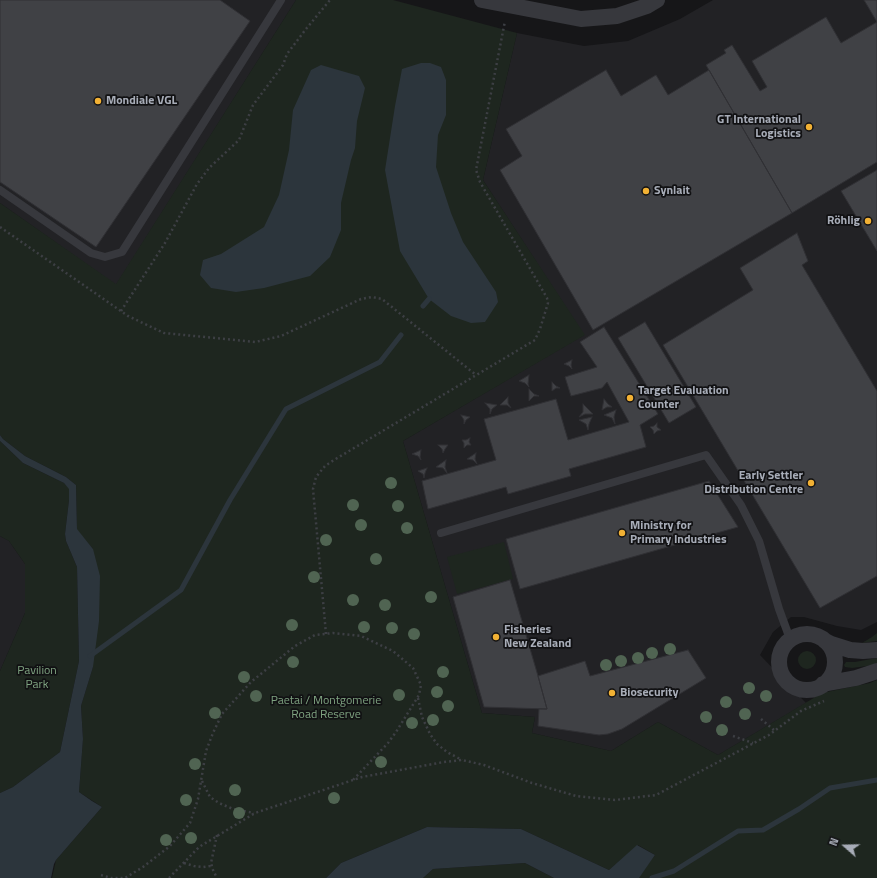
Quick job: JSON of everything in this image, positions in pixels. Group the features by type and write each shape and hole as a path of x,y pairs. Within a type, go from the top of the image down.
{"street":[{"path":"482,0 581,19 617,16 647,6 657,0"},
{"path":"877,650 850,650 831,644 817,636 808,634 798,635 790,639 784,645 780,657 780,669 783,677 789,683 804,690 812,689 824,684 856,678 877,671"},
{"path":"824,684 833,671 835,662 834,654 825,640"}],"lane":[{"path":"0,190 91,253 105,258 122,252 281,0"},
{"path":"441,533 706,455 741,505 759,541 779,609 790,639"}],"path":[{"path":"121,311 164,243 197,184 209,168 239,140 253,105 283,66 287,54 291,48 330,0"},
{"path":"326,634 313,489 316,476 325,466 334,460 535,340 548,303 547,298 480,182 476,170 508,5"},
{"path":"0,227 128,316 164,333 255,342 281,336 361,299 372,297 382,298 476,374"},
{"path":"101,875 111,878 125,878 143,867 170,846 190,823 202,781 206,751 222,714 251,682 295,646 315,635 333,633 361,636 393,651 413,668 421,685 418,698 388,743 353,780"},
{"path":"418,698 422,717 430,734 437,744 447,752 462,760 484,765 532,783 576,796 615,800 656,795 775,731 801,712 825,700"},
{"path":"761,719 775,731"},
{"path":"733,736 753,743"},
{"path":"169,878 199,847 255,813 353,780 462,760"},
{"path":"202,781 210,797 219,803 232,809 255,813"},
{"path":"217,835 211,863 217,878"},
{"path":"184,863 202,867 212,866"}],"shaded area":[{"name":"Mondiale VGL","path":"0,0 296,0 116,285 0,203"},
{"path":"713,0 877,0 877,622 861,630 837,626 804,617 791,617 773,632 760,655 806,703 718,755 658,722 611,751 532,733 535,717 482,713 403,441 584,335 483,180 517,33 584,46 628,41 680,19"},
{"path":"421,63 430,63 441,67 446,80 446,115 438,135 436,167 451,213 463,242 496,292 498,302 485,322 471,323 451,316 429,299 400,251 385,170 402,69"},
{"path":"321,65 359,76 365,88 357,121 355,148 341,203 341,230 330,257 310,276 264,288 236,292 211,288 200,275 203,260 221,254 264,227 279,195 289,150 293,110 311,70"},
{"path":"0,435 25,456 66,477 76,485 77,529 93,549 100,576 99,621 93,667 81,706 83,739 79,792 102,807 56,860 51,878 0,878 0,793 13,787 60,752 79,661 77,567 66,541 65,534 69,489 64,483 23,463 0,441"},
{"path":"0,536 9,541 25,564 25,613 0,671"},
{"path":"427,827 521,829 609,870 637,845 655,855 639,878 554,878 525,863 433,869 423,878 326,878 341,863"}],"green space":[{"name":"Paetai / Montgomerie Road Reserve","path":"296,0 393,0 517,33 483,180 585,335 403,441 482,713 535,717 532,733 611,751 658,722 718,755 822,693 870,683 877,680 877,878 638,878 655,855 638,845 609,870 521,829 427,827 341,863 326,878 52,878 56,860 102,807 79,792 83,739 81,706 93,667 93,549 77,530 76,485 66,477 25,456 0,435 0,203 116,284"},
{"name":"Pavilion Park","path":"0,441 23,463 64,483 69,488 65,534 66,541 77,567 79,661 60,752 13,787 0,793 0,671 25,613 25,564 9,541 0,536"},
{"path":"504,542 513,579 457,594 447,557"},
{"path":"877,633 877,641 862,643 872,637"},
{"path":"807,651 811,652 815,656 815,664 811,668 807,669 803,668 799,664 798,660 799,656 803,652"},
{"path":"877,658 877,664 874,665 852,668 845,667 844,665 846,662"},
{"path":"525,863 554,878 423,878 433,869"}],"building":[{"name":"Mondiale VGL","path":"0,0 220,0 250,21 96,247 0,182"},
{"path":"864,0 877,0 877,22"},
{"name":"GT International Logistics","path":"826,17 841,43 877,22 877,162 792,213 706,65 726,53 724,50 732,45 760,91 767,87 752,61"},
{"name":"Synlait","path":"606,70 621,96 656,75 668,95 709,70 792,213 593,330 500,170 522,156 506,129"},
{"name":"Röhlig","path":"877,170 877,251 841,191"},
{"name":"Early Settler Distribution Centre","path":"797,233 808,261 802,265 877,391 877,576 820,608 663,345 753,290 740,268"},
{"path":"645,322 696,407 669,423 618,338"},
{"path":"604,327 658,414 640,425 646,447 569,469 571,476 508,494 506,487 428,509 422,481 496,460 484,419 556,399 568,440 629,422 607,382 602,388 571,396 565,377 597,367 580,342"},
{"path":"572,360 571,365 572,369 564,364"},
{"path":"529,375 529,387 525,383 519,381"},
{"path":"552,382 560,388 556,388 552,391"},
{"path":"529,389 534,394 539,396 534,396 529,401"},
{"path":"508,397 508,403 511,408 507,405 500,405"},
{"path":"604,399 612,407 607,407 602,410"},
{"path":"485,403 497,405 492,409 490,414 490,409"},
{"path":"583,404 593,414 585,414 579,417 583,412"},
{"path":"616,410 614,417 615,424 612,418 604,415"},
{"path":"461,415 470,417 464,424 464,420"},
{"path":"592,417 588,430 586,424 579,420"},
{"path":"657,423 657,427 661,430 654,434 650,427"},
{"path":"470,438 469,442 471,445 467,445 464,448 464,443 462,440"},
{"path":"438,445 448,445 443,453 442,449"},
{"path":"421,450 421,460 418,456 412,454"},
{"path":"476,453 475,459 477,464 473,460 467,459"},
{"path":"446,460 445,467 447,473 443,468 436,467"},
{"path":"427,468 424,478 423,474 418,471"},
{"name":"Ministry for Primary Industries","path":"709,481 738,527 520,589 506,539"},
{"name":"Fisheries New Zealand","path":"510,580 547,709 484,707 453,597"},
{"name":"Biosecurity","path":"688,650 706,678 622,729 608,734 599,735 538,726 539,709 547,709 538,676 585,661 590,676"}],"waterway":[{"path":"423,306 429,299"},
{"path":"90,656 181,590 230,500 286,409 380,362 401,335"},
{"path":"652,878 674,871 738,831 763,830 799,809 830,788 877,780"}],"place":[{"name":"Mondiale VGL","path":"98,101"},
{"name":"GT International Logistics","path":"809,127"},
{"name":"Synlait","path":"646,191"},
{"name":"Röhlig","path":"868,221"},
{"name":"Target Evaluation Counter","path":"630,398"},
{"name":"Early Settler Distribution Centre","path":"811,483"},
{"name":"Ministry for Primary Industries","path":"622,533"},
{"name":"Fisheries New Zealand","path":"496,637"},
{"name":"Biosecurity","path":"612,693"}]}
